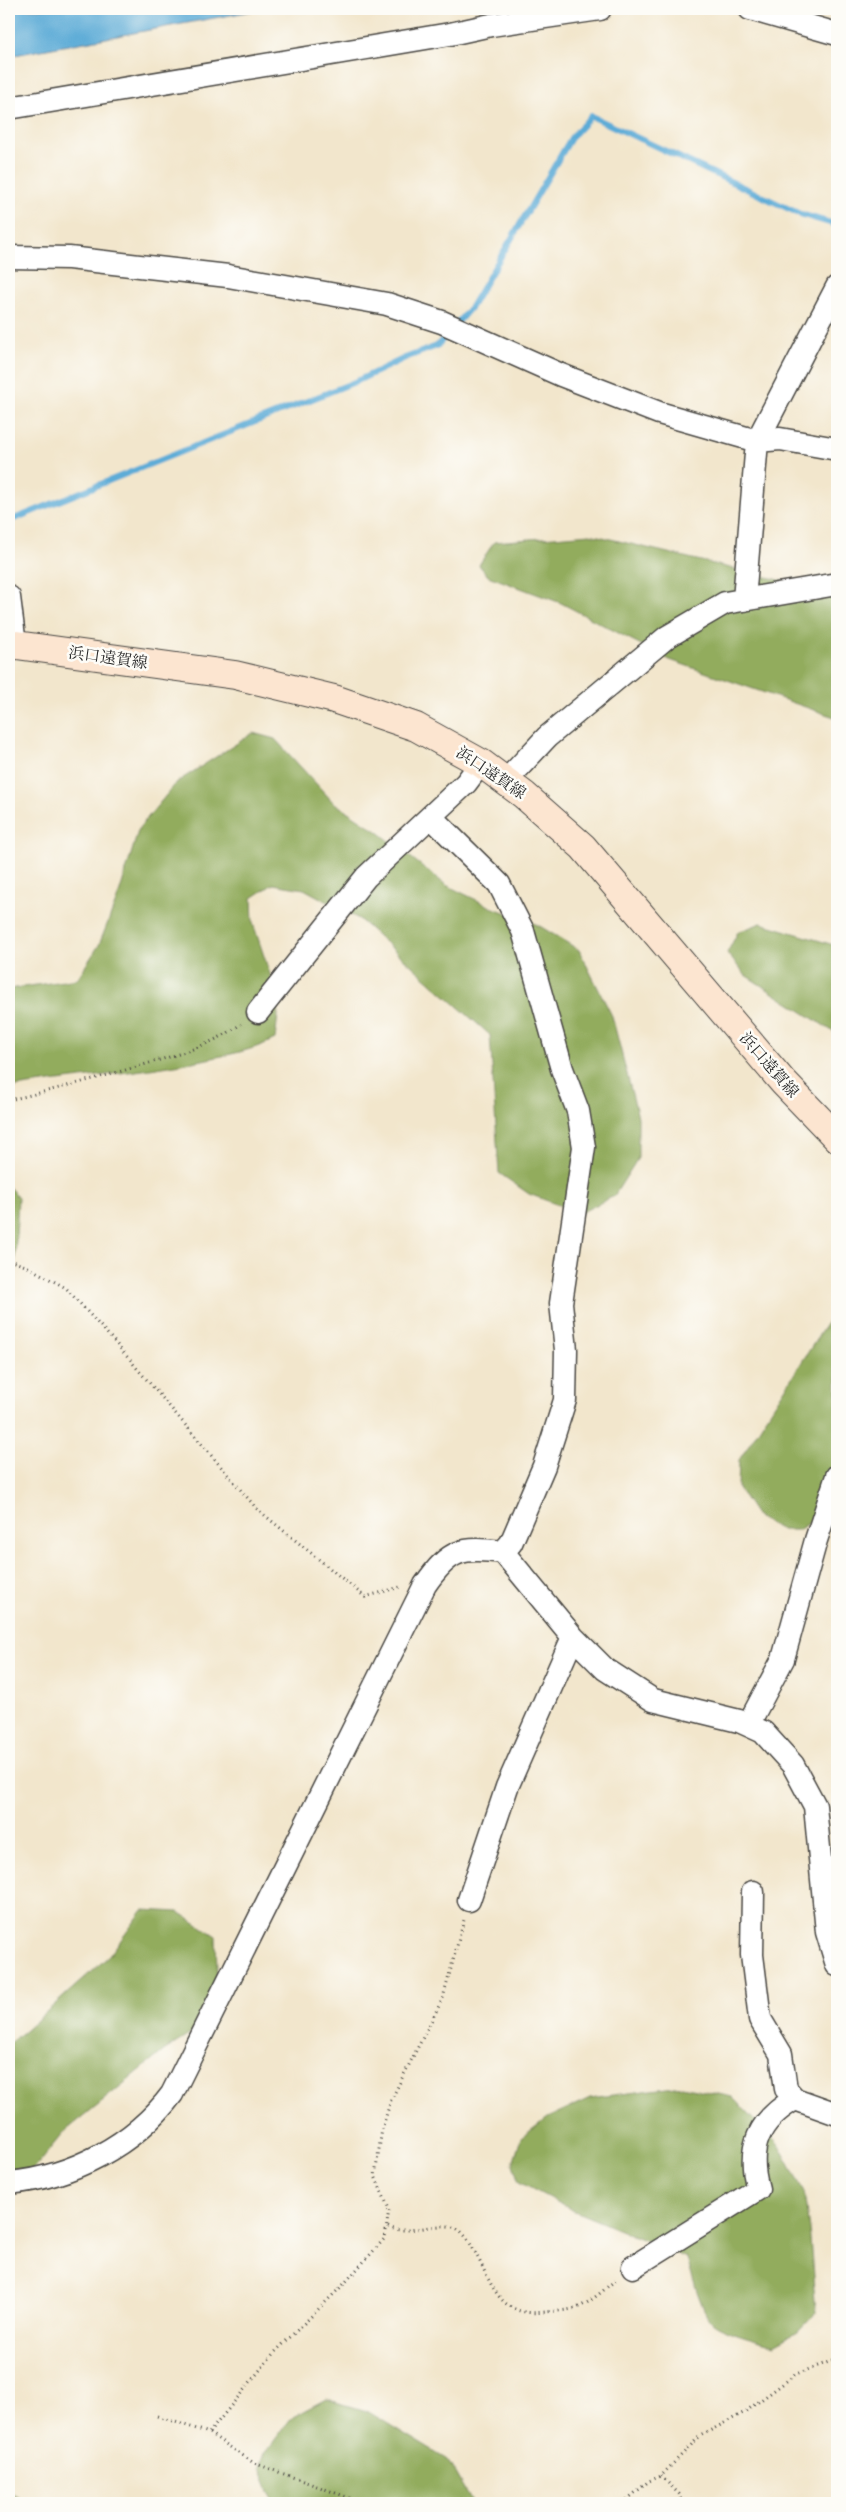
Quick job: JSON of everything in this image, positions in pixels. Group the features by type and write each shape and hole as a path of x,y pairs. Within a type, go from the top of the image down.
{"main road":[{"name":"浜口遠賀線","path":"12,644 235,675 334,699 416,727 481,763 524,795 583,847 784,1082 837,1138"}],"street":[{"path":"9,108 440,36 492,25 600,9"},
{"path":"750,9 837,34"},
{"path":"9,260 69,258 219,275 387,304 442,322 561,375 659,413 757,441 780,439 837,449"},
{"path":"744,600 757,441 837,287"},
{"path":"506,782 547,737 667,637 726,603 837,584"},
{"path":"9,597 12,644"},
{"path":"258,1012 366,877 466,783 481,763"},
{"path":"431,817 499,884 523,931 562,1070 578,1112 584,1147 561,1303 566,1350 565,1400 544,1466 511,1543 503,1552"},
{"path":"748,1725 784,1659 816,1540 837,1476"},
{"path":"9,2183 35,2180 62,2172 102,2154 142,2127 157,2114 172,2094 425,1585 436,1568 455,1552 482,1550 503,1552 573,1637 605,1669 653,1700 739,1721 763,1732 793,1765 815,1806 827,1932 837,1965"},
{"path":"469,1900 507,1787 573,1637"},
{"path":"753,1892 752,1955 760,2019 781,2054 786,2089 795,2099 837,2114"},
{"path":"633,2266 758,2189 753,2173 755,2144 765,2122 779,2109 795,2099"}],"path":[{"path":"9,1100 73,1086 162,1059 224,1037 258,1012"},
{"path":"9,1260 28,1266 66,1288 257,1509 365,1598 408,1584 425,1585"},
{"path":"209,2433 273,2354 343,2285 385,2238 389,2209 375,2176 382,2128 391,2100 443,1998 469,1900"},
{"path":"388,2227 398,2231 448,2226 459,2229 468,2240 503,2303 513,2310 528,2314 576,2308 589,2301 633,2266"},
{"path":"623,2503 649,2481 661,2476 700,2436 745,2412 796,2374 837,2359"},
{"path":"157,2416 209,2433 254,2463 363,2503"},
{"path":"661,2476 679,2494 684,2503"},
{"path":"458,2503 463,2498 469,2503"}],"green space":[{"path":"590,534 837,594 837,718 670,660 561,603 488,576 479,565 494,542"},
{"path":"253,733 275,739 333,802 377,831 446,885 491,907 538,925 579,950 612,1016 638,1117 638,1158 614,1196 580,1213 529,1194 499,1173 490,1035 359,919 304,889 273,884 252,898 253,923 274,986 278,1015 275,1039 247,1050 198,1061 9,1088 9,989 77,979 99,945 119,894 139,828 177,782"},
{"path":"761,923 837,946 837,1034 745,975 727,953 738,932"},
{"path":"9,1187 18,1197 15,1261 9,1270"},
{"path":"837,1307 837,1500 829,1511 798,1530 782,1530 758,1518 738,1488 739,1460"},
{"path":"143,1910 179,1912 216,1936 217,1973 200,2028 165,2050 63,2133 9,2199 9,2043 109,1956"},
{"path":"682,2086 732,2097 778,2143 804,2192 816,2313 798,2332 774,2345 733,2332 712,2322 704,2310 687,2258 572,2210 519,2182 513,2164 521,2138 547,2118 590,2098"},
{"path":"326,2399 367,2411 449,2461 473,2503 274,2503 260,2468 265,2453 292,2417"},
{"path":"10,2493 29,2503 9,2503"}],"water":[{"path":"9,9 263,9 9,56"}],"waterway":[{"path":"9,521 357,381 405,358 437,346 471,307 571,138 591,116 800,214 837,225"}]}
